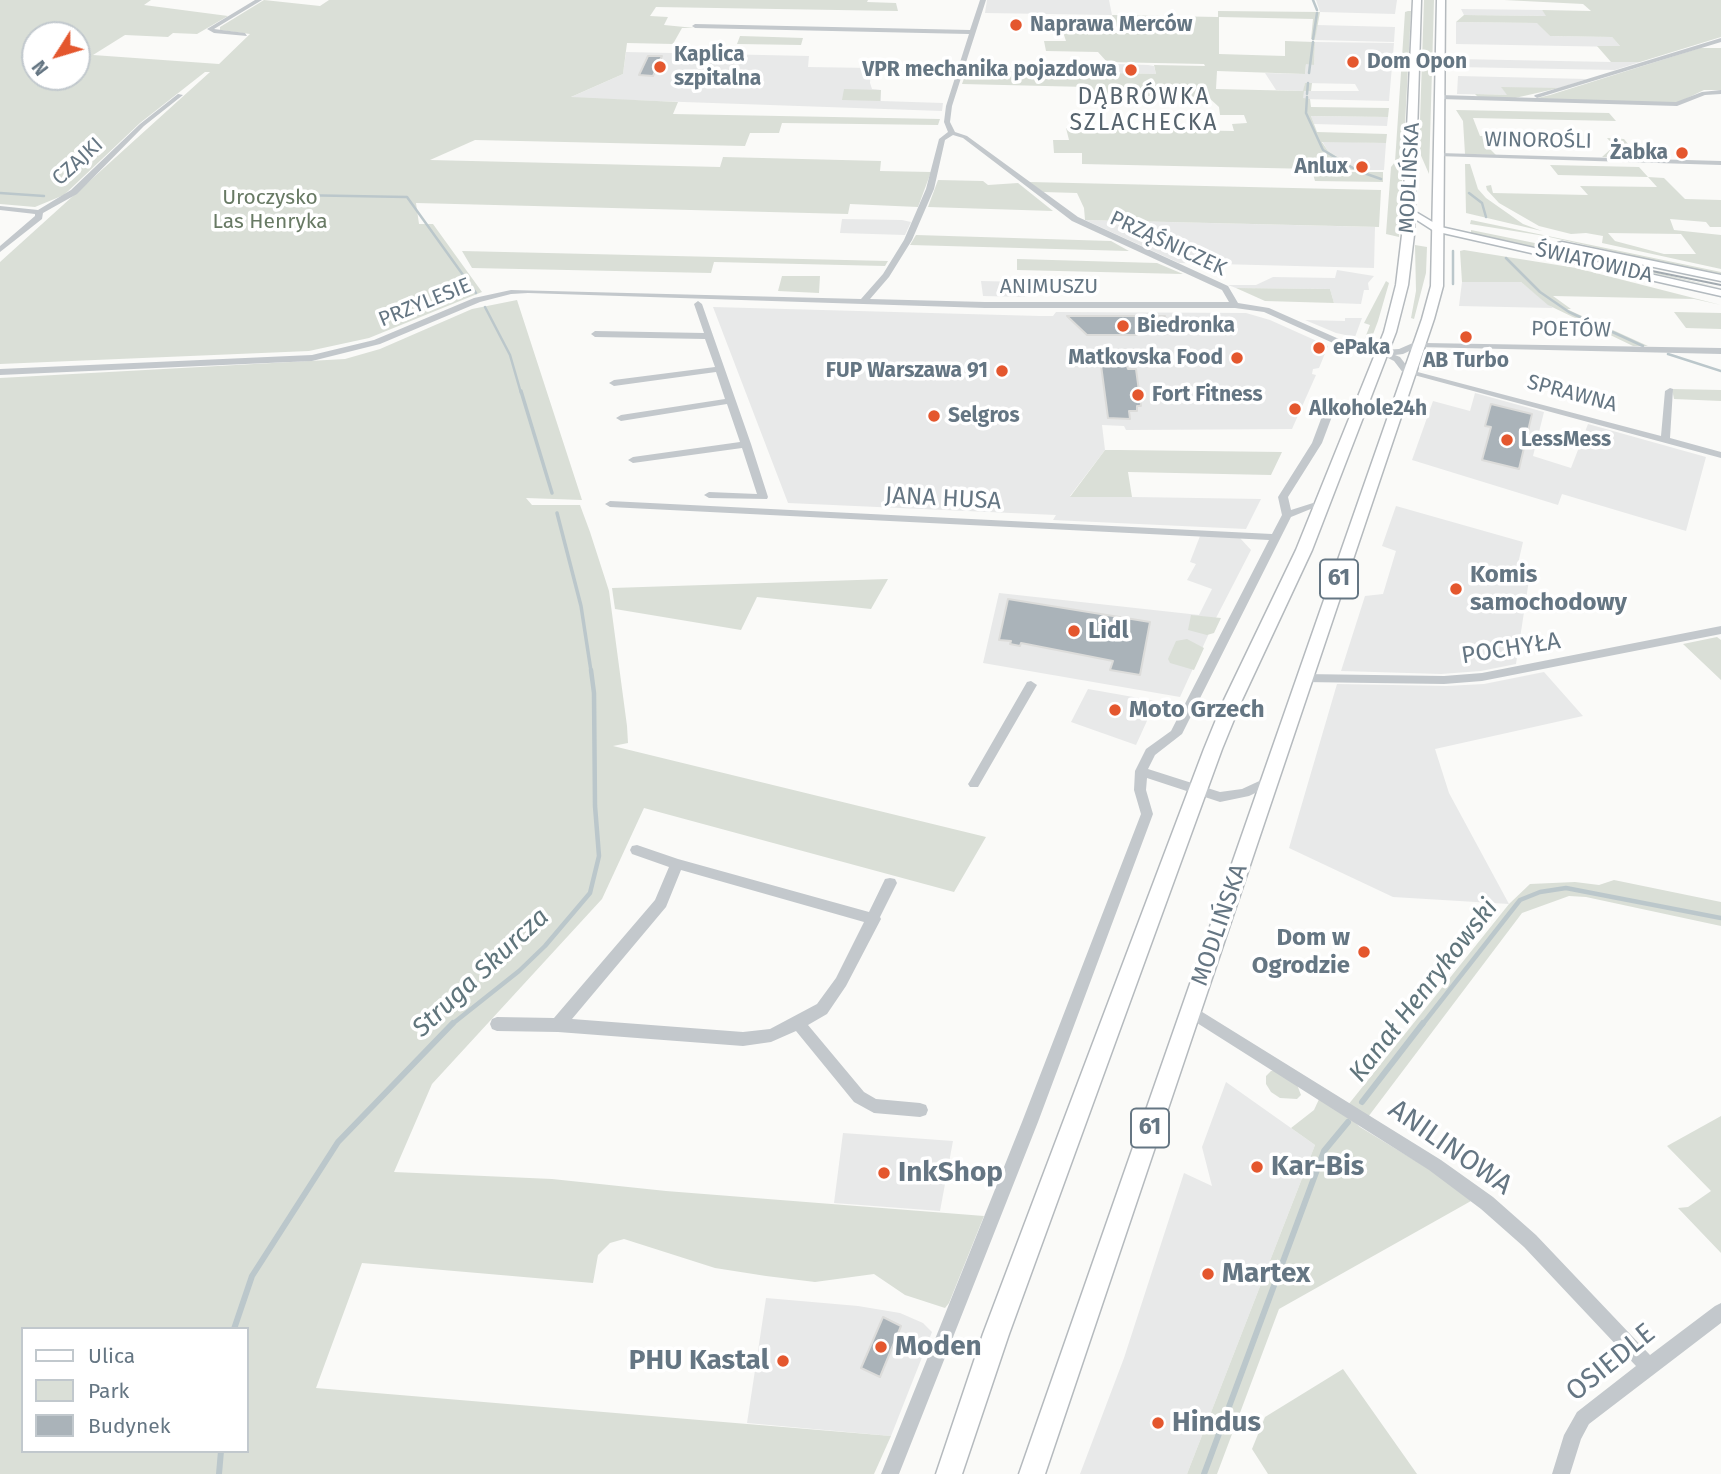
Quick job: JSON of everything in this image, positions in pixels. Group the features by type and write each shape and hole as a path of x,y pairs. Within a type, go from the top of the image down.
{"main road":[{"name":"MODLIŃSKA","path":"949,1474 996,1334 1233,700 1383,352 1402,285 1408,234 1417,0"},
{"name":"MODLIŃSKA","path":"1032,1474 1421,344 1437,286 1441,0"}],"street":[{"path":"245,35 214,32 210,29 259,0"},
{"path":"864,301 866,295 886,275 908,240 930,189 942,139 951,133 946,119 949,106 983,0"},
{"path":"737,30 743,19"},
{"path":"695,26 737,30 974,32"},
{"path":"1517,100 1548,94 1721,40"},
{"path":"1440,97 1677,104 1704,93 1721,92"},
{"name":"CZAJKI","path":"0,250 39,216 39,212 74,192 142,125 180,96"},
{"name":"PRZĄŚNICZEK","path":"951,133 965,137 1069,215 1226,288 1235,305 1266,310 1336,341 1383,352"},
{"name":"WINOROŚLI","path":"1439,155 1721,163"},
{"path":"0,208 39,212"},
{"name":"ŚWIATOWIDA","path":"1409,211 1448,235 1466,231 1721,293"},
{"name":"ŚWIATOWIDA","path":"1408,234 1436,227 1536,239"},
{"name":"ŚWIATOWIDA","path":"1548,242 1721,278"},
{"name":"PRZYLESIE","path":"0,372 312,358 358,348 477,300 511,292 864,301"},
{"name":"ANIMUSZU","path":"864,301 985,305 1235,305"},
{"path":"698,304 764,497 709,495"},
{"path":"595,334 709,336"},
{"path":"1383,352 1400,352 1421,344"},
{"name":"POETÓW","path":"1421,344 1721,351"},
{"path":"1383,352 1397,359 1411,374"},
{"path":"614,383 719,369"},
{"name":"SPRAWNA","path":"1411,374 1721,455"},
{"path":"1665,440 1670,417 1670,391"},
{"path":"621,418 731,401"},
{"path":"1287,515 1283,497 1317,443 1329,411"},
{"path":"633,460 746,444"},
{"path":"1285,494 1292,500 1317,505"},
{"name":"JANA HUSA","path":"610,504 1274,537"},
{"path":"890,1474 1031,1122 1147,814 1140,790 1141,771 1150,752 1176,734 1287,515 1317,505"},
{"name":"POCHYŁA","path":"1304,678 1444,680 1482,677 1721,630"},
{"path":"974,784 1031,685"},
{"path":"1141,771 1220,797 1244,793 1268,782"},
{"path":"637,850 677,864 874,919"},
{"path":"558,1026 661,903 677,864"},
{"path":"497,1024 743,1039 771,1035 822,1009 841,982 890,883"},
{"name":"ANILINOWA","path":"1191,1011 1435,1165 1487,1203 1530,1241 1648,1366"},
{"path":"798,1023 859,1097 874,1106 920,1110"},
{"name":"OSIEDLE","path":"1561,1474 1573,1435 1583,1418 1721,1312"}],"shaded area":[{"path":"987,0 1109,0 1112,15 985,13"},
{"path":"1316,0 1397,0 1395,14 1320,12"},
{"path":"1461,9 1542,10 1547,16 1464,15"},
{"path":"1456,22 1538,23 1550,36 1612,37 1621,47 1456,44"},
{"path":"1317,25 1395,27 1394,42 1315,40"},
{"path":"1315,42 1394,43 1389,101 1303,99 1303,91 1276,90 1265,73 1305,74 1306,64 1314,64","holes":["1305,83 1355,84 1359,91 1304,91"]},
{"path":"626,52 809,56 808,67 871,68 870,83 872,89 881,90 881,101 943,103 942,111 569,98 623,74"},
{"path":"1457,59 1640,62 1615,70 1456,67"},
{"name":"VPR mechanika pojazdowa","path":"1085,63 1148,65 1154,66 1156,74 1086,73"},
{"path":"1458,76 1587,79 1559,88 1502,88 1508,95 1457,94"},
{"path":"1311,116 1388,117 1387,126 1314,124"},
{"path":"1322,141 1386,143 1384,170 1359,170 1328,151"},
{"path":"842,219 911,222 905,235 840,233"},
{"path":"1085,220 1375,227 1374,268 1179,263"},
{"path":"1337,270 1374,276 1368,283 1369,290 1364,290 1361,304 1334,303 1330,289 1236,288 1228,285 1256,285 1273,277 1335,278"},
{"path":"981,281 1023,282 1025,297 983,296"},
{"path":"1462,282 1521,282 1553,308 1459,306"},
{"name":"Selgros","path":"713,307 1040,316 1053,316 1056,312 1246,313 1270,320 1328,346 1319,368 1313,369 1312,374 1316,375 1292,429 1126,430 1124,426 1102,425 1105,450 1070,496 1261,499 1246,529 1053,520 1056,515 788,503"},
{"path":"1345,318 1362,318 1355,337 1336,333 1305,320 1345,321"},
{"path":"1475,393 1544,412 1533,456 1571,468 1588,424 1706,457 1686,531 1562,494 1558,505 1412,460 1433,401 1470,411"},
{"name":"Komis samochodowy","path":"1396,506 1523,542 1514,581 1529,580 1516,664 1481,671 1441,674 1341,671 1365,596 1383,594 1396,551 1382,546"},
{"path":"1200,536 1240,538 1251,550 1180,697 983,663 999,593 1199,615 1212,589 1187,580 1196,564 1190,562"},
{"path":"1544,672 1583,716 1435,749 1449,793 1509,904 1393,897 1289,848 1337,684 1484,684"},
{"name":"Moto Grzech","path":"1088,689 1156,701 1136,745 1071,722"},
{"path":"1226,1082 1315,1145 1187,1474 1080,1474 1124,1358 1184,1173 1212,1186 1202,1147"},
{"path":"843,1133 953,1141 940,1211 834,1203"},
{"path":"766,1298 858,1306 900,1313 923,1323 932,1332 891,1436 747,1423"}],"green space":[{"name":"Uroczysko Las Henryka","path":"0,0 151,0 144,5 228,16 197,34 173,33 168,37 125,35 93,55 219,64 250,34 220,30 220,27 264,0 320,6 329,0 868,0 867,2 896,3 898,11 656,7 650,16 668,17 664,25 695,28 682,28 673,44 627,43 623,74 571,97 678,102 673,114 940,119 938,125 782,123 779,133 750,133 745,146 475,140 430,160 720,167 723,157 881,161 880,171 931,172 918,207 850,204 848,214 416,203 419,224 433,224 482,292 369,338 309,351 0,364 0,262 210,72 205,72 140,123 64,195 35,207 0,204"},
{"path":"1424,0 1434,0 1429,174 1419,151"},
{"path":"1504,0 1721,0 1721,37 1640,62 1611,62 1597,46 1620,46 1612,37 1550,36 1537,23 1456,22 1464,15 1546,16 1542,10 1591,11 1583,4"},
{"path":"1218,11 1320,12 1315,40 1311,39 1313,19 1219,17 1219,54 1285,56 1285,41 1315,42 1314,65 1306,64 1305,74 1217,71 1216,89 1303,91 1305,83 1312,83 1311,91 1304,91 1303,98 1310,99 1311,107 1389,108 1388,117 1311,116 1317,132 1387,134 1386,143 1322,142 1328,151 1359,170 1082,164 1082,153 1054,153 1053,140 1069,140 1066,128 1234,131 1232,124 1247,123 1244,115 1220,115 1219,107 1208,97 1091,95 1087,87 962,84 967,70 1156,74 1154,65 1205,66 1107,62 1098,52 1046,51 1044,41 1066,41 1063,32 1119,33 1112,15 1218,17"},
{"path":"1411,11 1399,237 1386,234 1391,167 1395,162 1405,12"},
{"path":"740,36 803,38 801,45 737,44"},
{"path":"1700,48 1721,48 1721,90 1704,90 1677,103 1529,100 1550,95"},
{"path":"1501,87 1559,88 1515,98 1478,97 1475,94 1507,95"},
{"path":"844,89 881,90 880,101 842,100"},
{"path":"1456,110 1609,113 1616,121 1473,118 1480,136 1486,136 1490,149 1496,155 1465,154 1463,121"},
{"path":"1607,138 1624,139 1637,155 1649,158 1602,157 1614,146"},
{"path":"1465,164 1470,164 1478,189 1486,198 1523,224 1542,231 1466,213"},
{"path":"1550,165 1639,167 1648,177 1558,175"},
{"path":"1383,172 1383,182 1315,181 1313,174"},
{"path":"1648,177 1664,178 1685,199 1721,200 1721,227 1710,227 1706,222 1670,219 1674,230 1721,235 1721,269 1602,243 1603,236 1571,234 1539,226 1499,203 1486,186 1491,185 1493,193 1588,195 1580,186 1657,187","holes":["1608,233 1681,234 1696,254 1664,254 1615,241"]},
{"path":"938,180 983,181 988,185 1018,183 1053,211 928,207"},
{"path":"1029,182 1381,190 1379,227 1085,220 1084,208 1077,193 1043,192"},
{"path":"1471,220 1721,272 1721,276 1545,236 1470,224"},
{"path":"1471,230 1653,267 1651,271 1721,288 1471,233"},
{"path":"916,235 1111,241 1129,251 910,245"},
{"path":"1415,245 1427,247 1426,273 1414,319 1411,318 1416,291"},
{"path":"462,251 888,261 885,266 714,262 711,273 472,268"},
{"path":"1460,251 1576,268 1721,305 1694,299 1553,296 1571,309 1567,309 1648,346 1633,346 1548,305 1521,282 1462,282"},
{"path":"1017,259 1157,263 1183,274 1017,270"},
{"path":"782,276 820,276 819,293 778,291"},
{"path":"1386,281 1389,283 1378,321 1372,337 1365,338 1370,325 1364,323"},
{"path":"1236,288 1330,289 1334,303 1265,301"},
{"path":"517,300 582,500 526,498 532,505 580,505 590,532 609,591 627,726 628,743 613,746 986,837 954,892 644,808 602,899 432,1084 394,1172 552,1179 666,1191 984,1216 945,1308 905,1295 874,1274 815,1282 766,1276 715,1268 624,1239 610,1243 598,1255 593,1283 362,1263 316,1388 891,1436 874,1474 0,1474 0,378 345,359 380,349 472,309"},
{"path":"1674,312 1721,313 1721,329 1686,328"},
{"path":"1672,389 1721,390 1721,401 1674,399"},
{"path":"1105,450 1282,452 1271,475 1128,472 1132,497 1070,497"},
{"path":"888,579 871,609 757,597 741,630 615,609 612,588"},
{"path":"1191,615 1221,618 1214,633 1207,635 1188,630"},
{"path":"1717,637 1721,640 1721,680 1683,644"},
{"path":"1187,639 1204,648 1194,670 1170,663 1168,659 1176,641"},
{"path":"1614,880 1721,902 1721,926 1586,897 1569,896 1522,913 1368,1117 1348,1105 1509,904 1530,884 1575,882 1599,885"},
{"path":"1271,1071 1279,1071 1296,1082 1301,1095 1297,1099 1280,1098 1271,1092 1266,1084 1266,1076"},
{"path":"1320,1097 1360,1127 1437,1174 1471,1201 1279,1309 1217,1474 1187,1474 1315,1145 1291,1128 1314,1110"},
{"path":"1721,1116 1721,1253 1678,1208 1688,1207 1711,1191 1667,1146"},
{"path":"1343,1369 1417,1474 1268,1474 1252,1449 1265,1417"}],"building":[{"path":"648,56 662,56 653,76 639,75"},
{"name":"Biedronka","path":"1067,316 1165,316 1170,332 1087,335"},
{"path":"1101,365 1136,369 1141,406 1137,406 1137,411 1129,411 1130,419 1108,418"},
{"name":"LessMess","path":"1491,404 1532,414 1519,469 1482,460 1491,427 1485,426"},
{"name":"Lidl","path":"1008,599 1150,622 1140,675 1110,670 1113,661 999,640"},
{"name":"Moden","path":"883,1317 901,1326 880,1377 861,1368"}],"waterway":[{"name":"Kanał Henrykowski","path":"1313,0 1317,10"},
{"name":"Kanał Henrykowski","path":"1313,39 1317,13"},
{"name":"Kanał Henrykowski","path":"1309,73 1313,42"},
{"name":"Kanał Henrykowski","path":"1307,94 1308,83"},
{"name":"Kanał Henrykowski","path":"1307,97 1306,113 1323,150 1353,168"},
{"name":"Kanał Henrykowski","path":"1361,172 1381,179"},
{"name":"Struga Skurcza","path":"0,193 44,196"},
{"name":"Kanał Henrykowski","path":"1469,193 1482,203 1486,217"},
{"name":"Struga Skurcza","path":"292,195 407,197 476,293"},
{"path":"1453,251 1453,284"},
{"name":"Kanał Henrykowski","path":"1506,258 1540,292 1569,312 1643,346"},
{"name":"Struga Skurcza","path":"485,307 510,355 521,393"},
{"name":"Kanał Henrykowski","path":"1668,354 1721,371"},
{"name":"Struga Skurcza","path":"521,391 552,493"},
{"name":"Struga Skurcza","path":"557,513 581,606 591,671"},
{"name":"Struga Skurcza","path":"451,1025 519,971 545,946 590,893 599,856 591,670"},
{"name":"Kanał Henrykowski","path":"1422,1025 1520,900 1540,892 1566,888 1721,918"},
{"name":"Kanał Henrykowski","path":"1362,1102 1423,1023"},
{"name":"Struga Skurcza","path":"235,1327 252,1276 338,1142 451,1025"},
{"name":"Kanał Henrykowski","path":"1204,1474 1324,1151 1348,1122"},
{"name":"Struga Skurcza","path":"219,1474 221,1453"}],"tram line":[{"path":"1652,271 1721,285"}],"place":[{"name":"Naprawa Merców","path":"1016,25"},
{"name":"Dom Opon","path":"1353,62"},
{"name":"Kaplica szpitalna","path":"660,67"},
{"name":"VPR mechanika pojazdowa","path":"1131,70"},
{"name":"Żabka","path":"1682,153"},
{"name":"Anlux","path":"1362,167"},
{"name":"Biedronka","path":"1123,326"},
{"name":"AB Turbo","path":"1466,337"},
{"name":"ePaka","path":"1319,348"},
{"name":"Matkovska Food","path":"1237,358"},
{"name":"FUP Warszawa 91","path":"1002,371"},
{"name":"Fort Fitness","path":"1138,395"},
{"name":"Alkohole24h","path":"1295,409"},
{"name":"Selgros","path":"934,416"},
{"name":"LessMess","path":"1507,440"},
{"name":"Komis samochodowy","path":"1456,589"},
{"name":"Lidl","path":"1074,631"},
{"name":"Moto Grzech","path":"1115,710"},
{"name":"Dom w Ogrodzie","path":"1364,952"},
{"name":"Kar-Bis","path":"1257,1167"},
{"name":"InkShop","path":"884,1173"},
{"name":"Martex","path":"1208,1274"},
{"name":"Moden","path":"881,1347"},
{"name":"PHU Kastal","path":"783,1361"},
{"name":"Hindus","path":"1158,1423"}],"district":[{"name":"DĄBRÓWKA SZLACHECKA","path":"1144,111"}]}
